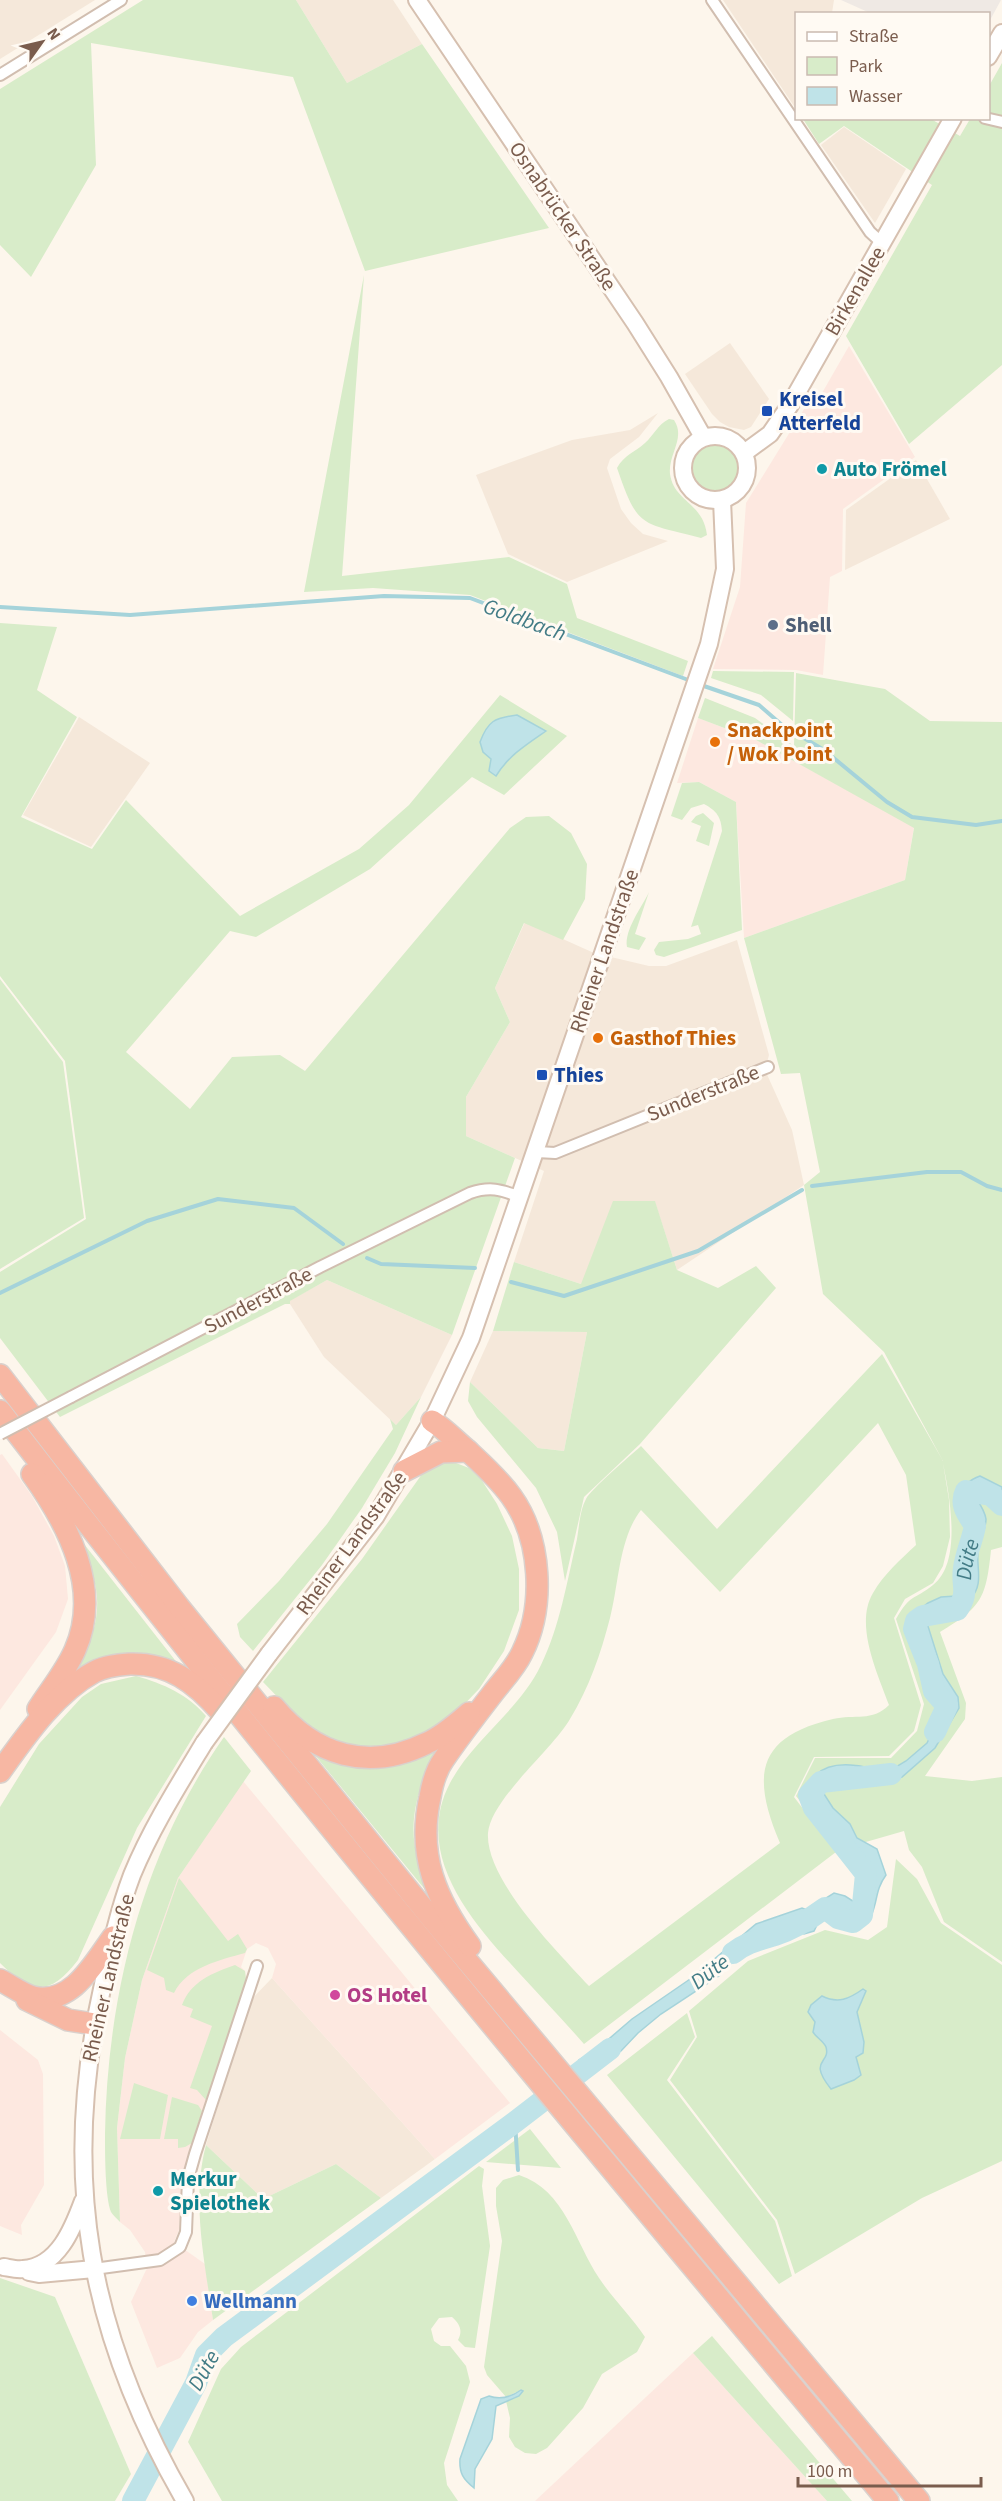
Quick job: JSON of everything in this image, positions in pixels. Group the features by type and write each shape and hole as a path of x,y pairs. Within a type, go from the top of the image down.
{"highway":[{"path":"0,1376 179,1607 496,1996 919,2501"},
{"path":"0,1411 297,1788 888,2501"},
{"path":"432,1421 490,1470 513,1498 527,1527 534,1556 537,1584 533,1629 522,1654 442,1761 432,1784 426,1814 425,1834 429,1869 456,1926 489,1970 496,1996"},
{"path":"0,1432 44,1490 62,1521 80,1565 84,1586 84,1607 75,1651 32,1719 21,1743"},
{"path":"404,1472 441,1452 468,1452"},
{"path":"179,1607 210,1629 284,1718 314,1743 346,1756 378,1758 408,1752 446,1731 493,1694"},
{"path":"0,1772 21,1743 76,1683 96,1671 116,1665 154,1665 183,1676 206,1695 283,1786 297,1788"},
{"path":"0,1980 30,1996 42,1998 59,1996 73,1989 113,1937"},
{"path":"0,1980 29,2001 68,2020 94,2024"}],"main road":[{"name":"Osnabrücker Straße","path":"417,0 635,322 703,437"},
{"path":"990,54 1002,33"},
{"name":"Birkenallee","path":"744,453 760,443 779,422 952,120"},
{"path":"722,436 738,445 744,453 747,463 744,482 722,503 694,493 683,477 683,458 688,449 703,437 722,436"},
{"name":"Rheiner Landstraße","path":"185,2501 150,2438 115,2354 94,2269 84,2197 82,2123 94,2024 113,1937 131,1878 142,1852 175,1791 204,1743 269,1654 355,1545 404,1472 432,1421 471,1338 537,1152 699,674 723,589 726,551 722,503"},
{"path":"2,2266 23,2270 39,2266 52,2257 63,2245 75,2223 84,2197"},
{"path":"2,2266 39,2274 94,2269"}],"street":[{"path":"0,75 121,0"},
{"path":"712,0 870,232 882,243"},
{"name":"Sunderstraße","path":"537,1152 555,1153 768,1067"},
{"name":"Sunderstraße","path":"0,1432 470,1193 485,1188 521,1197"},
{"path":"94,2269 160,2260 180,2247 186,2232 188,2179 256,1966"}],"shaded area":[{"path":"0,0 95,0 0,59"},
{"path":"296,0 393,0 422,44 347,83"},
{"path":"723,0 834,0 832,12 795,12 795,108"},
{"path":"841,0 1001,0 990,20 990,12 868,12"},
{"path":"844,127 906,169 875,223 821,145"},
{"path":"730,343 769,399 751,427 744,430 729,427 720,422 685,374"},
{"path":"849,346 915,457 843,509 842,571 830,577 823,675 796,670 713,669 740,587 746,503 806,406 818,400"},
{"path":"658,413 639,437 610,459 607,468 621,509 631,523 643,534 668,541 567,582 508,554 476,475 572,440 630,430"},
{"path":"916,460 950,519 845,570 846,510"},
{"path":"79,717 150,763 91,847 23,815"},
{"path":"698,718 756,740 914,827 905,880 744,938 736,802 699,782 677,783"},
{"path":"525,922 594,953 649,966 666,966 737,940 769,1055 765,1070 792,1130 804,1185 677,1270 655,1202 581,1284 514,1262 544,1171 466,1136 466,1097 510,1022 495,988"},
{"path":"327,1280 452,1335 421,1397 396,1425 324,1357 290,1304 289,1301"},
{"path":"493,1331 587,1332 564,1451 538,1448 470,1382"},
{"path":"2,1454 32,1496 54,1536 65,1566 68,1599 56,1632 0,1710 0,1455"},
{"path":"243,1781 510,2103 435,2159 272,1978 276,1964 268,1948 256,1943 247,1949 241,1967 245,1971 246,1979 182,2177 179,2230 174,2242 205,2264 213,2320 198,2332 180,2358 157,2368 131,2302 147,2268 145,2252 130,2230 120,2222 117,2128 125,2058 142,1980 178,1878"},
{"path":"272,1978 435,2159 381,2198 336,2164 263,2199 206,2145 250,2001"},
{"path":"0,2030 38,2060 43,2074 44,2185 21,2225 22,2235 0,2226"},
{"path":"693,2353 827,2501 535,2501"}],"green space":[{"path":"143,0 296,0 347,83 422,44 549,228 365,271 293,77 91,43 96,165 31,277 0,245 0,89"},
{"path":"1002,63 1002,365 909,444 846,336 932,185 844,126 819,144 804,120 933,120 960,136 969,120 990,120 990,84"},
{"path":"364,275 342,576 509,557 567,584 577,618 688,661 683,676 470,595 373,588 304,592"},
{"path":"669,419 674,420 678,433 670,474 677,491 700,515 707,535 701,538 665,529 644,520 630,502 617,468"},
{"path":"709,444 719,444 731,451 738,463 738,473 731,485 719,492 709,492 694,481 690,473 690,463 701,448"},
{"path":"0,623 57,627 37,690 77,717 21,817 92,849 126,800 240,916 359,849 409,805 500,695 567,736 504,795 472,777 370,869 256,937 230,931 126,1052 190,1109 232,1057 280,1055 305,1071 510,828 526,817 549,816 571,833 587,864 585,899 563,940 524,923 495,988 510,1022 466,1097 466,1136 515,1158 452,1335 327,1280 290,1301 290,1304 285,1304 60,1417 0,1338 0,1272 86,1219 65,1061 0,976"},
{"path":"713,671 794,672 793,721 761,695 711,678"},
{"path":"796,673 885,689 930,721 1002,722 1002,1547 991,1550 987,1580 979,1600 965,1615 940,1632 966,1703 965,1719 925,1776 972,1781 1002,1777 1002,1962 944,1922 922,1867 909,1850 904,1831 838,1850 796,1796 815,1758 891,1758 917,1731 924,1704 896,1619 909,1601 933,1585 942,1574 948,1561 952,1527 949,1501 950,1537 943,1566 933,1583 905,1599 894,1618 921,1705 914,1731 889,1756 814,1757 794,1797 836,1852 584,2044 502,1954 468,1911 443,1862 438,1837 440,1810 450,1783 471,1752 521,1697 548,1650 562,1603 581,1513 589,1494 641,1446 717,1529 882,1354 943,1461 884,1352 823,1294 804,1185 820,1172 800,1073 781,1074 744,938 905,880 914,828 756,740 698,718 705,698 755,718 794,746","holes":["878,1423 906,1475 916,1545 877,1586 868,1606 866,1620 870,1649 889,1705 870,1716 833,1719 807,1727 788,1737 775,1749 767,1763 764,1780 771,1819 780,1843 589,1986 526,1915 511,1893 498,1872 490,1852 488,1833 500,1805 561,1731 583,1695 594,1670 606,1631 628,1534 641,1510 720,1592"]},
{"path":"699,782 736,802 742,930 664,957 656,955 654,950 659,942 688,939 701,934 698,925 691,927 722,831 718,815 704,804 691,808 682,820 671,816 682,783"},
{"path":"703,813 714,823 709,846 696,841 701,826 691,822"},
{"path":"649,892 635,934 646,938 639,950 627,947 628,933"},
{"path":"0,979 63,1062 84,1218 0,1269"},
{"path":"613,1201 655,1201 677,1270 718,1288 756,1266 776,1288 640,1444 584,1497 565,1581 557,1532 536,1488 477,1417 468,1401 470,1382 538,1448 564,1451 587,1332 493,1331 514,1262 581,1284"},
{"path":"421,1397 395,1453 362,1508 322,1565 253,1651 240,1637 237,1624 279,1581 327,1524 393,1429 390,1419 396,1425"},
{"path":"442,1462 456,1463 469,1468 481,1479 497,1504 512,1536 519,1569 519,1610 504,1651 479,1689 454,1715 416,1742 361,1749 330,1740 294,1714 263,1682 362,1559 422,1474 431,1466"},
{"path":"77,1535 178,1664 150,1655 127,1653 104,1658 77,1671 92,1634 97,1603 92,1572"},
{"path":"136,1676 174,1691 199,1708 206,1716 137,1828 78,1960 58,1981 49,1986 31,1985 21,1981 0,1963 0,1807 39,1744 82,1697 101,1684"},
{"path":"224,1737 251,1771 178,1878 142,1980 125,2058 117,2128 120,2222 111,2212 109,2205 105,2134 107,2082 122,1978 151,1876 196,1781"},
{"path":"440,1745 422,1784 414,1820 417,1857 432,1898 314,1754 348,1766 378,1767 408,1759"},
{"path":"896,1859 917,1879 941,1923 1002,1965 1002,2161 922,2198 795,2274 777,2220 670,2080 697,2037 689,2011 748,1961 825,1930 868,1940 887,1927"},
{"path":"179,1878 228,1941 238,1934 247,1949 245,1953 215,1962 196,1971 180,1984 174,1993 166,1990 164,1978 147,1970"},
{"path":"235,1965 245,1971 246,1979 206,2100 197,2090 190,2088 212,2026 190,2017 193,2009 182,2005 197,1984"},
{"path":"687,2013 695,2037 667,2080 775,2221 792,2276 779,2284 607,2075"},
{"path":"134,2083 168,2095 160,2139 120,2139"},
{"path":"172,2097 198,2105 202,2111 192,2143 185,2147 178,2148 178,2139 164,2139"},
{"path":"530,2129 561,2168 486,2162"},
{"path":"206,2145 263,2199 336,2164 381,2198 213,2320 203,2255 200,2210 202,2166"},
{"path":"479,2166 484,2169 482,2186 490,2246 475,2348 465,2347 458,2340 460,2328 452,2317 439,2318 431,2329 434,2341 441,2346 450,2346 466,2366 470,2382 444,2463 447,2485 458,2501 222,2501 188,2442 221,2369 241,2347"},
{"path":"519,2175 535,2182 548,2192 567,2219 599,2278 645,2337 637,2352 602,2374 583,2408 547,2448 536,2454 525,2453 515,2447 509,2437 510,2418 506,2401 519,2396 521,2390 506,2397 487,2375 484,2367 502,2241 496,2206 496,2188 503,2180"},
{"path":"0,2278 55,2297 131,2474 115,2501 0,2501"},
{"path":"712,2336 852,2501 827,2501 693,2353"}],"water":[{"path":"517,715 546,731 512,756 496,776 489,771 491,759 483,752 480,742 486,729 497,719"},
{"path":"980,1476 1002,1487 1002,1499 984,1490 979,1492 976,1498 986,1519 978,1552 979,1580 975,1593 966,1603 928,1616 927,1623 943,1674 958,1697 959,1708 935,1748 902,1777 885,1783 842,1777 823,1784 824,1794 833,1808 850,1824 857,1838 877,1849 886,1875 880,1886 871,1916 856,1919 837,1909 822,1915 814,1931 804,1934 788,1927 760,1938 746,1948 719,1976 661,2014 621,2051 589,2071 579,2060 596,2050 632,2019 693,1977 756,1924 802,1908 807,1910 834,1893 845,1896 859,1905 864,1902 865,1880 858,1856 835,1830 810,1788 816,1775 823,1770 841,1765 860,1766 886,1773 906,1761 927,1743 947,1701 934,1679 932,1662 916,1619 919,1610 928,1603 941,1597 956,1596 963,1591 966,1584 965,1566 968,1548 977,1521 964,1490 971,1480"},
{"path":"863,1989 866,1991 857,2012 864,2042 863,2053 856,2057 861,2075 831,2089 820,2067 826,2057 826,2047 813,2032 815,2022 808,2012 811,2005 822,1996 838,2000"},
{"path":"523,2391 519,2396 496,2406 492,2439 475,2469 474,2488 462,2475 460,2459 481,2399 489,2396 505,2397"}],"waterway":[{"name":"Goldbach","path":"0,607 130,615 384,596 470,598 691,681"},
{"name":"Goldbach","path":"701,685 759,705 782,725 824,750 887,802 912,817 976,825 1002,821"},
{"path":"812,1186 927,1172 961,1172 987,1186 1002,1190"},
{"path":"511,1282 564,1296 698,1251 802,1190"},
{"path":"0,1293 147,1221 218,1199 294,1208 343,1244"},
{"path":"367,1258 381,1264 475,1268"},
{"name":"Düte","path":"935,1732 947,1706 934,1691 928,1664 914,1629 916,1621 923,1616 957,1610 961,1604 964,1594 964,1568 975,1526 964,1505 966,1491 991,1495 1002,1505"},
{"name":"Düte","path":"733,1953 748,1944 795,1927 825,1908 838,1918 853,1922 862,1915 866,1874 814,1808 809,1795 821,1782 891,1774"},
{"name":"Düte","path":"133,2501 196,2383 206,2355 224,2337 610,2049"},
{"path":"515,2122 518,2170"}],"place":[{"name":"Kreisel Atterfeld","path":"767,411"},
{"name":"Auto Frömel","path":"822,469"},
{"name":"Shell","path":"773,625"},
{"name":"Snackpoint / Wok Point","path":"715,742"},
{"name":"Gasthof Thies","path":"598,1038"},
{"name":"Thies","path":"542,1075"},
{"name":"OS Hotel","path":"335,1995"},
{"name":"Merkur Spielothek","path":"158,2191"},
{"name":"Wellmann","path":"192,2301"}]}
